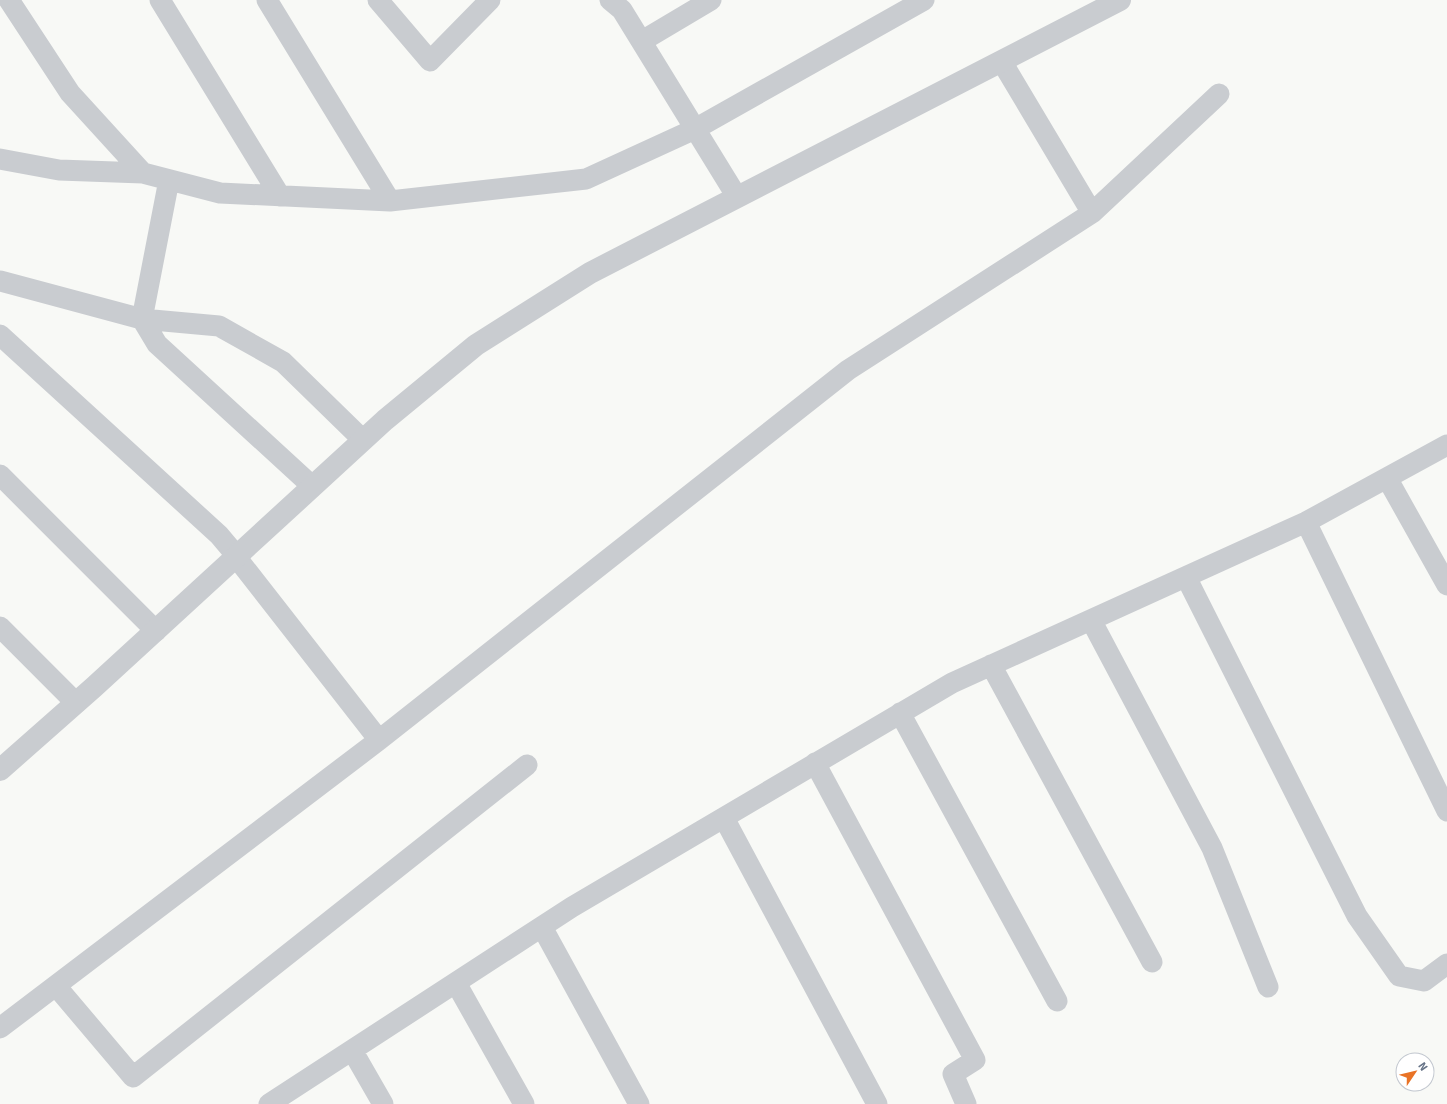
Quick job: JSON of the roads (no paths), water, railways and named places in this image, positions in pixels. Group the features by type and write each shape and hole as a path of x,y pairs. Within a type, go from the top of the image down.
{"street":[{"path":"9,0 70,93 143,173"},
{"path":"160,0 280,196"},
{"path":"267,0 390,201"},
{"path":"378,0 430,61 490,0"},
{"path":"610,0 622,10 738,197"},
{"path":"642,41 711,0"},
{"path":"0,159 59,170 143,173 220,193 390,201 586,179 695,129 924,0"},
{"path":"0,770 156,631 385,420 476,346 590,273 1120,0"},
{"path":"1002,62 1092,213"},
{"path":"0,1028 379,740 848,370 1092,213 1219,94"},
{"path":"169,180 142,319 157,344 312,486"},
{"path":"0,281 142,319 219,326 283,362 363,440"},
{"path":"0,335 219,535 235,554 240,553"},
{"path":"269,1104 572,907 952,683 1306,522 1447,445"},
{"path":"0,475 156,631"},
{"path":"1387,478 1447,586"},
{"path":"1306,522 1447,811"},
{"path":"240,553 240,562 379,740"},
{"path":"1186,577 1357,916 1399,976 1424,980 1447,964"},
{"path":"1091,620 1212,848 1268,986"},
{"path":"0,627 76,703"},
{"path":"991,666 1152,962"},
{"path":"900,713 1057,1001"},
{"path":"815,763 975,1060 953,1074 966,1104"},
{"path":"56,986 133,1077 527,765"},
{"path":"724,818 877,1104"},
{"path":"542,926 638,1104"},
{"path":"456,983 524,1104"},
{"path":"352,1050 383,1104"}]}
